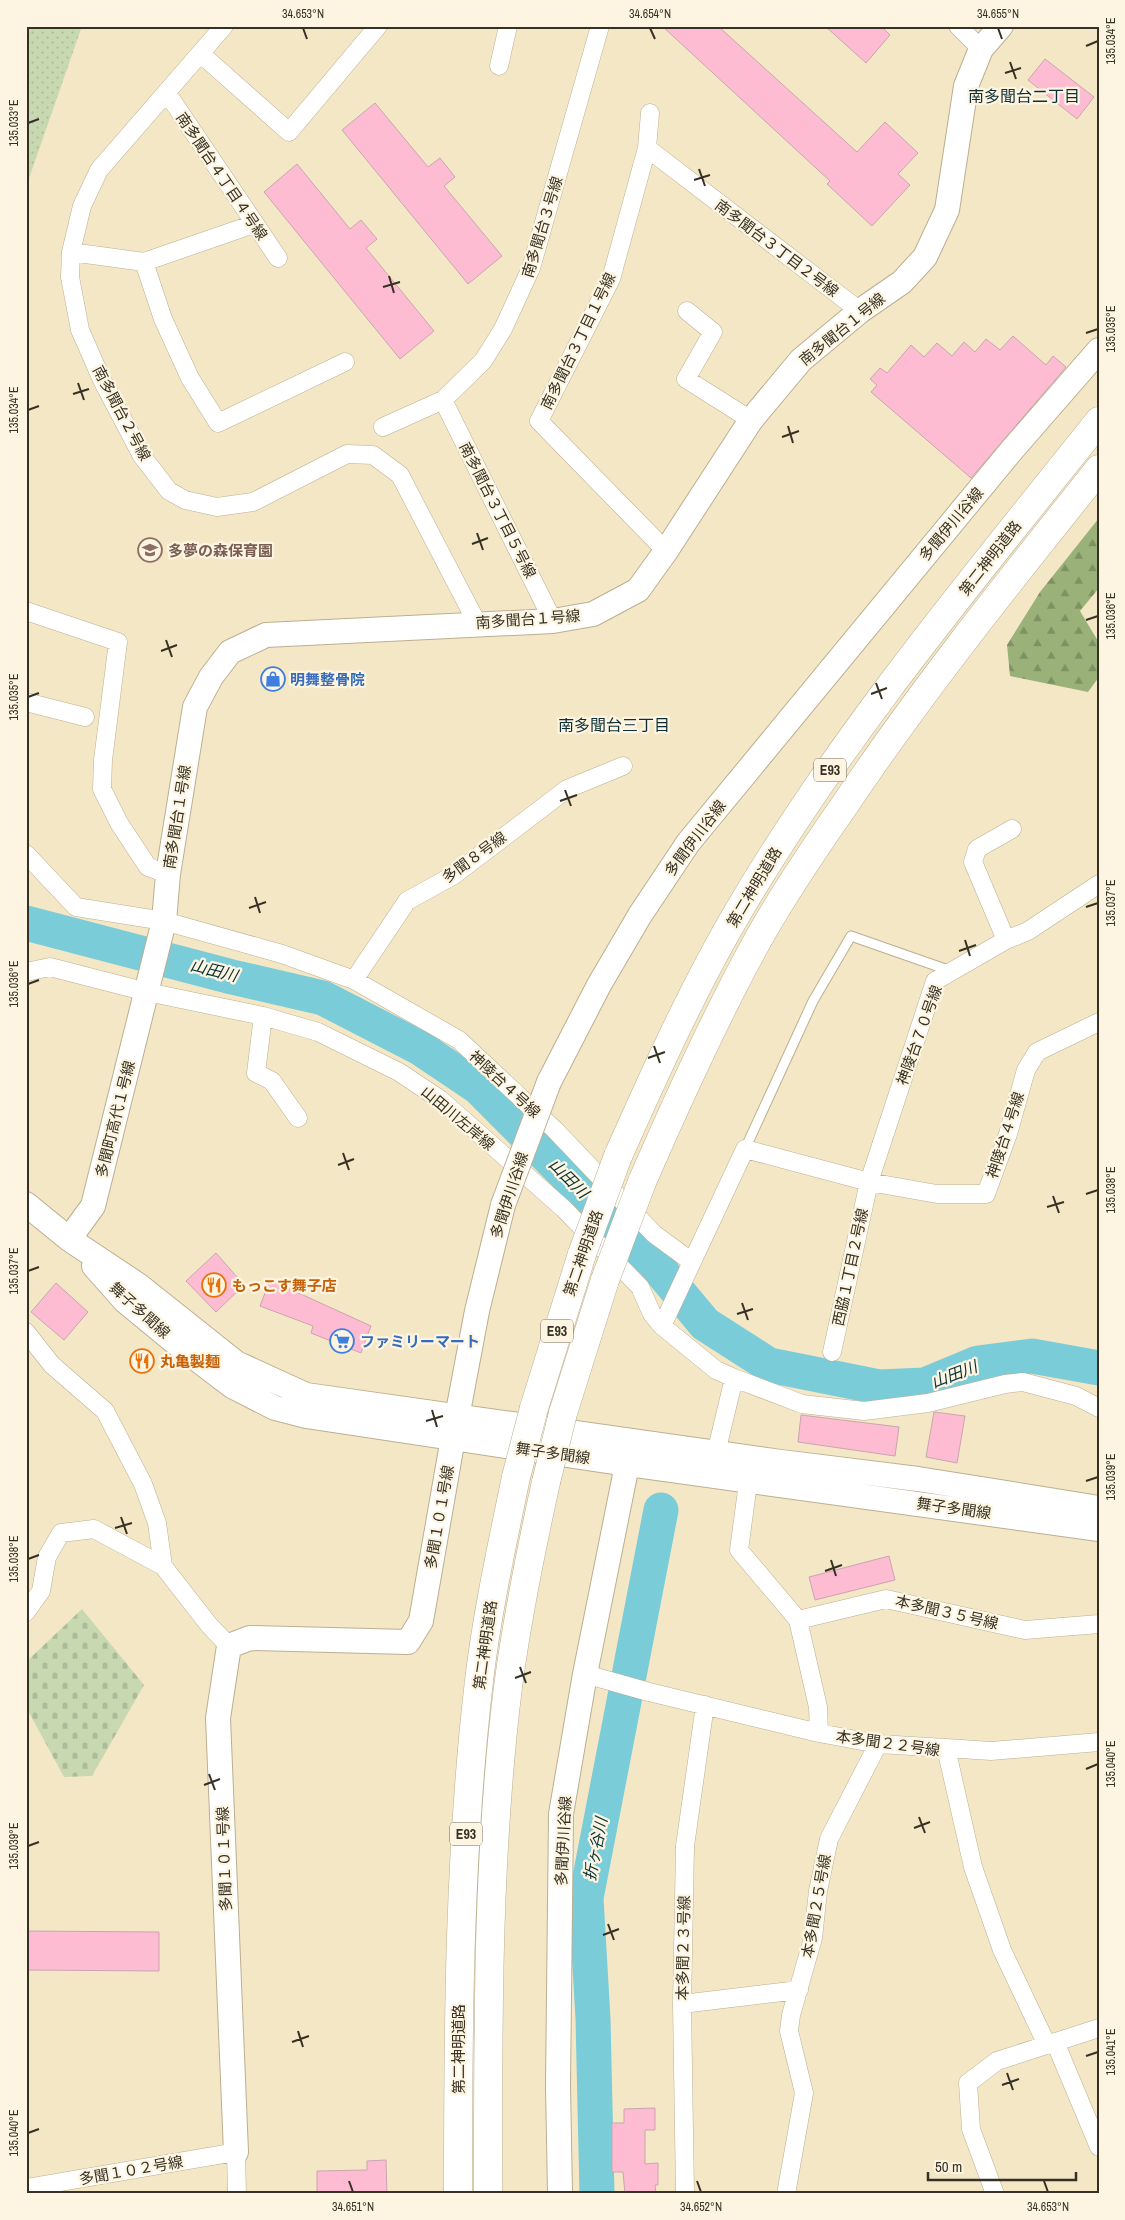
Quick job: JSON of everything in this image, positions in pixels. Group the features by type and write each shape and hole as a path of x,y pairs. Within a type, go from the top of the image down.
{"highway":[{"name":"第二神明道路","path":"458,2194 460,1942 469,1788 481,1671 496,1570 516,1477 534,1408 582,1254 618,1156 652,1080 738,911 789,830 906,665 1099,421"},
{"name":"第二神明道路","path":"488,2194 491,1906 498,1792 510,1677 525,1580 546,1482 563,1413 605,1280 642,1182 678,1100 761,935 810,855 869,769 990,605 1099,469"}],"street":[{"name":"南多聞台２号線","path":"224,26 99,170 82,206 71,252 70,277 80,330 102,380 142,456 169,491 185,500 217,507 253,502 347,454 373,455 400,475 477,623"},
{"path":"201,54 289,132 378,26"},
{"path":"499,66 508,26"},
{"name":"南多聞台３号線","path":"383,427 443,400 483,361 503,328 532,268 600,26"},
{"path":"958,26 981,49"},
{"name":"南多聞台１号線","path":"147,992 164,921 168,874 195,707 210,676 230,652 266,635 553,620 593,614 638,590 666,551 751,420 801,360 860,312 902,282 925,257 948,210 966,86 981,49 1001,26"},
{"name":"南多聞台４丁目４号線","path":"167,93 278,258"},
{"name":"南多聞台３丁目１号線","path":"650,113 647,148 611,279 539,421 666,551"},
{"name":"南多聞台３丁目２号線","path":"647,148 860,312"},
{"path":"71,252 144,262 254,224"},
{"path":"144,262 164,319 190,378 218,422 345,362"},
{"path":"687,311 713,332 686,379 751,420"},
{"name":"多聞伊川谷線","path":"455,1427 477,1311 503,1205 549,1082 599,984 640,914 688,844 1011,451 1099,350"},
{"name":"南多聞台３丁目５号線","path":"443,400 553,620"},
{"path":"26,611 118,642 103,760 102,789 119,823 148,867 168,874"},
{"path":"26,702 85,717"},
{"name":"多聞８号線","path":"354,980 407,901 454,875 568,788 623,766"},
{"path":"1006,940 973,862 978,849 1012,829"},
{"name":"神陵台４号線","path":"26,854 76,907 164,921 282,954 354,980 459,1040 554,1130 654,1234 692,1262"},
{"name":"神陵台７０号線","path":"869,1182 935,981 1006,940 1028,931 1099,884"},
{"name":"山田川左岸線","path":"26,972 50,967 147,992 262,1016 318,1032 399,1072 441,1100 564,1209 640,1287 652,1314 662,1326 716,1370 734,1378 802,1404 864,1412 928,1403 1006,1384 1024,1382 1076,1396 1099,1408"},
{"name":"多聞町高代１号線","path":"69,1239 93,1206 147,992"},
{"path":"262,1016 256,1073 272,1081 298,1118"},
{"name":"神陵台４号線","path":"745,1150 869,1182 937,1194 986,1194 1008,1134 1026,1070 1037,1052 1099,1022"},
{"path":"662,1326 745,1150"},
{"name":"西脇１丁目２号線","path":"832,1352 869,1182"},
{"name":"舞子多聞線","path":"26,1204 69,1239 138,1285 236,1363 306,1395 455,1427 750,1468 1099,1529"},
{"path":"26,1332 52,1364 105,1411 143,1484 157,1523 163,1566"},
{"path":"716,1453 734,1378"},
{"name":"多聞１０１号線","path":"237,2194 218,1718 229,1646 250,1638 408,1642 421,1621 455,1427"},
{"name":"多聞伊川谷線","path":"560,2194 558,2086 561,1814 585,1674 630,1452"},
{"name":"舞子多聞線","path":"630,1452 716,1453 750,1468 918,1479 1099,1508"},
{"path":"750,1468 739,1550 798,1620 818,1707 819,1732"},
{"path":"26,1612 41,1591 47,1557 61,1533 94,1529 163,1566 209,1625 229,1646"},
{"name":"本多聞３５号線","path":"798,1620 886,1599 1025,1630 1099,1624"},
{"name":"本多聞２２号線","path":"585,1674 649,1692 819,1732 878,1744 946,1748 973,1866 1002,1950 1051,2043 1099,2148"},
{"name":"本多聞２３号線","path":"685,2194 682,2004 685,1846 705,1704"},
{"path":"946,1748 991,1751 1099,1742"},
{"name":"本多聞２５号線","path":"786,2194 804,2093 789,2031 813,1938 818,1891 829,1839 878,1744"},
{"path":"682,2004 799,1990"},
{"path":"995,2194 971,2129 968,2083 997,2061 1099,2028"},
{"name":"多聞１０２号線","path":"26,2188 236,2152"}],"lane":[{"path":"745,1150 813,1001 851,936 952,971"}],"green space":[{"path":"26,26 82,26 26,187"},
{"path":"1099,518 1099,588 1080,611 1098,641 1099,677 1088,692 1010,676 1007,645 1040,592"},
{"path":"82,1609 144,1685 92,1776 64,1777 26,1707 26,1662"}],"building":[{"path":"662,26 718,26 857,152 885,122 918,153 898,174 910,185 872,226 827,184 830,181"},
{"path":"825,26 881,26 890,35 866,63"},
{"path":"1045,59 1094,97 1077,119 1028,80"},
{"path":"375,103 428,167 440,158 455,177 444,186 502,256 468,284 342,130"},
{"path":"297,164 350,229 361,220 377,239 366,248 434,331 400,359 264,192"},
{"path":"1013,336 1046,365 1053,356 1066,367 971,478 871,392 877,385 870,379 880,368 887,373 911,345 924,357 937,343 952,356 964,342 975,352 986,339 1000,350"},
{"path":"216,1253 244,1285 216,1312 186,1281"},
{"path":"270,1280 371,1326 361,1353 311,1333 313,1326 260,1306"},
{"path":"56,1283 88,1312 64,1340 31,1312"},
{"path":"934,1412 965,1416 957,1463 926,1457"},
{"path":"801,1415 899,1427 895,1456 798,1442"},
{"path":"889,1556 895,1580 815,1600 809,1577"},
{"path":"26,1931 159,1932 159,1971 26,1970"},
{"path":"655,2108 655,2130 645,2130 645,2164 658,2163 658,2185 655,2185 656,2194 625,2194 623,2172 612,2172 612,2123 624,2123 624,2109"},
{"path":"386,2160 387,2194 317,2194 317,2171 367,2170 367,2161"}],"waterway":[{"name":"山田川","path":"26,923 232,977 323,998 420,1048 478,1087 655,1264 705,1324 769,1365 879,1387 925,1385 978,1363 1032,1356 1099,1368"},
{"name":"折ヶ谷川","path":"597,2194 593,2019 586,1898 661,1510"}],"place":[{"name":"多夢の森保育園","path":"150,550"},
{"name":"明舞整骨院","path":"273,679"},
{"name":"もっこす舞子店","path":"214,1285"},
{"name":"ファミリーマート","path":"342,1341"},
{"name":"丸亀製麺","path":"142,1361"}],"district":[{"name":"南多聞台二丁目","path":"1024,96"},
{"name":"南多聞台三丁目","path":"614,725"}]}
